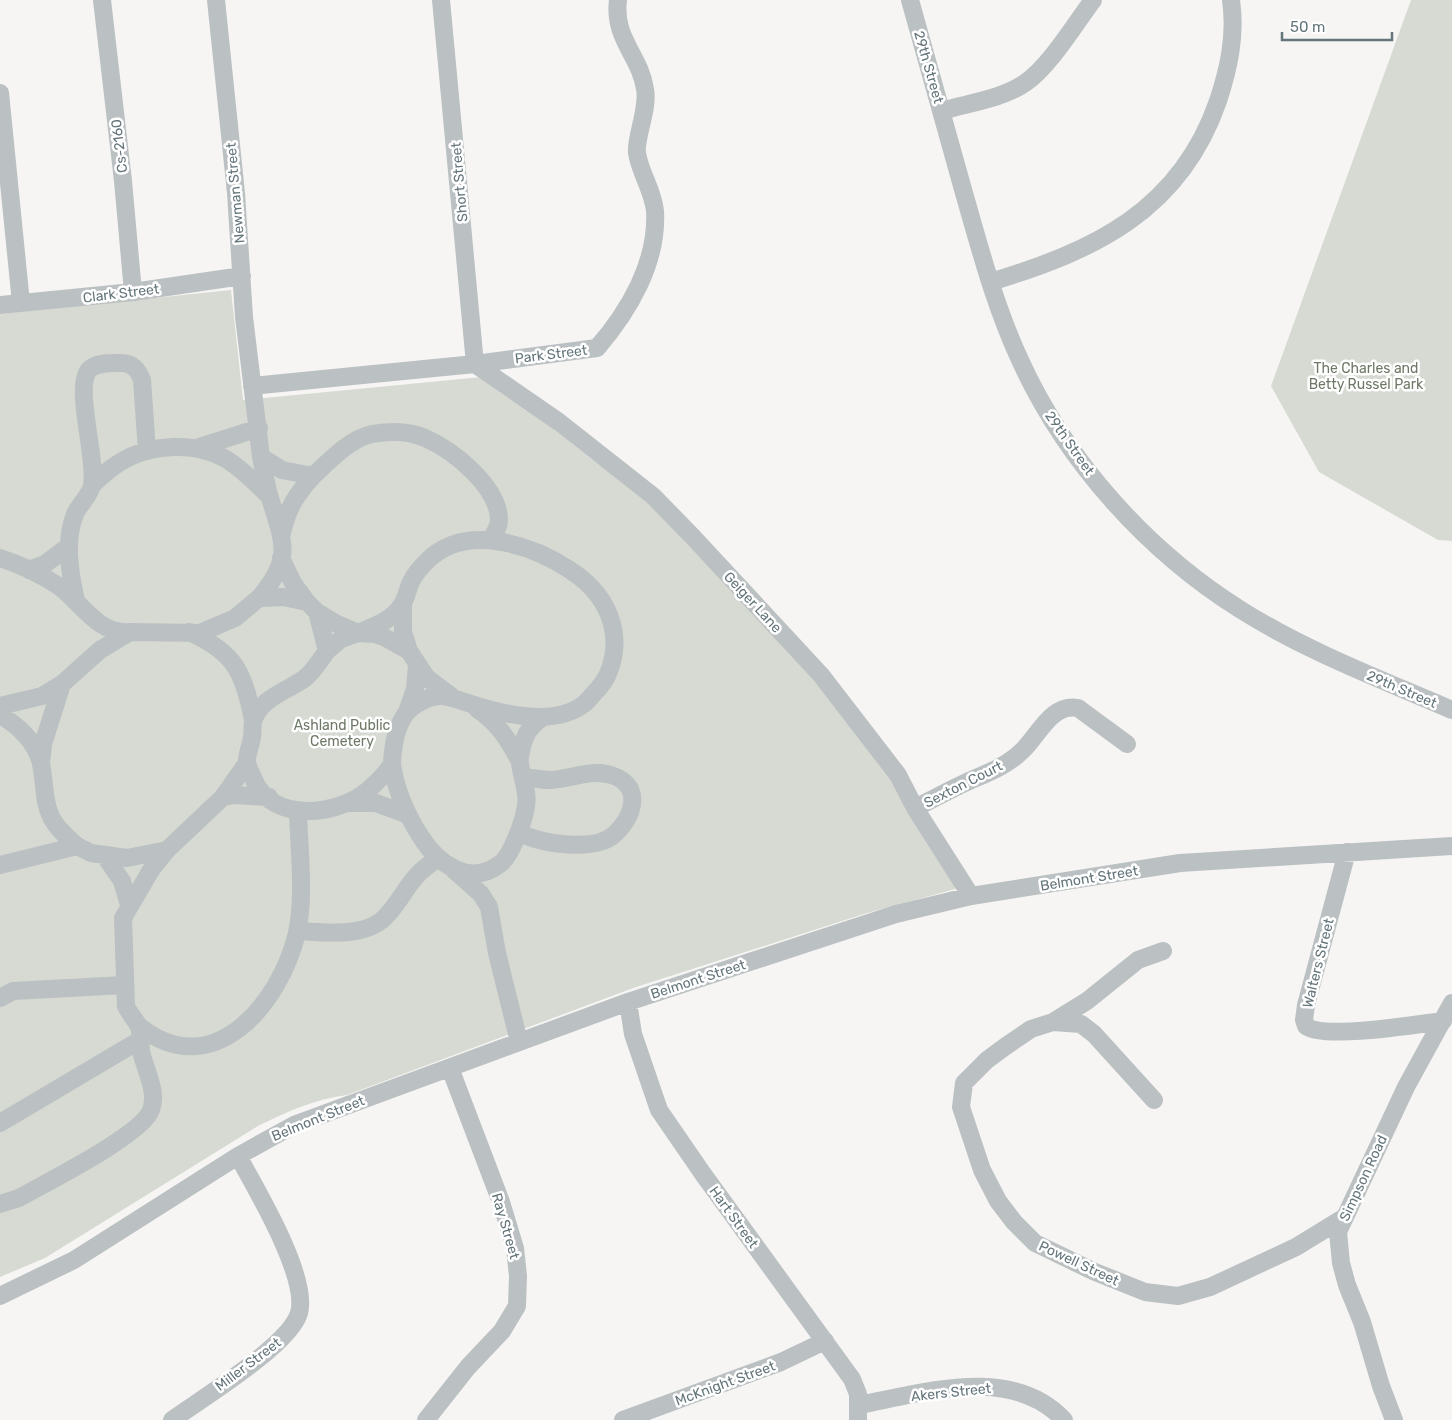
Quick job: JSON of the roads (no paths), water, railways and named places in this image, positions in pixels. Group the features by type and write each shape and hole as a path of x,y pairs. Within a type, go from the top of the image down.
{"street":[{"name":"Cs-2160","path":"102,0 123,181 133,292"},
{"name":"Newman Street","path":"216,0 252,386 259,428 261,457 270,497 282,533"},
{"name":"Short Street","path":"441,0 475,364"},
{"name":"Park Street","path":"252,386 475,364 597,348 615,327 645,274 654,229 655,211 651,191 637,152 643,122 646,90 640,70 622,38 616,12 618,0"},
{"name":"29th Street","path":"910,0 990,282 1021,363 1051,418 1109,496 1158,547 1215,593 1279,633 1316,653 1452,710"},
{"path":"941,111 1025,84 1049,58 1093,0"},
{"path":"990,282 1050,264 1099,240 1138,214 1161,194 1182,171 1199,146 1222,88 1232,44 1230,0"},
{"path":"0,93 21,303"},
{"name":"Clark Street","path":"0,305 133,292 242,276"},
{"path":"92,485 84,389 88,372 93,366 109,363 126,363 139,372 142,380 147,450"},
{"name":"Geiger Lane","path":"475,364 559,422 653,496 821,675 898,775 915,808 971,896"},
{"path":"196,448 259,428"},
{"path":"0,558 58,585 98,623 108,629 119,633 200,633 235,618 259,598 278,572 282,558 282,533 287,510 300,490 328,461 361,438 372,434 413,434 446,449 466,465 482,482 497,508 498,528 490,540"},
{"path":"76,601 69,570 69,546 74,517 92,485 120,462 147,450 172,447 196,448 227,460 248,476 270,497"},
{"path":"261,457 282,470 313,476"},
{"path":"499,520 513,536 526,546 558,562 584,579 603,602 613,629 613,658 602,685 578,707 560,715 543,717 503,712 468,703 451,696 427,678 413,658 403,632 403,604 412,580 429,559 452,546 477,540 490,540 526,546"},
{"path":"29,570 45,564 69,546"},
{"path":"282,558 293,583 312,607 327,651"},
{"path":"259,598 283,597 312,607 358,633 375,634 413,658"},
{"path":"253,720 268,700 310,673 327,651 341,639 386,621 403,604"},
{"path":"0,706 36,698 62,684 100,650 130,632"},
{"path":"0,1204 19,1198 128,1135 146,1120 151,1110 153,1098 139,1033 126,1006 123,918 129,905 167,850 223,797 247,763 252,737 253,720 247,688 237,668 223,650 189,632"},
{"path":"413,658 415,689 407,712 398,729 392,764 395,786 406,814 424,842 439,858 481,894 490,907"},
{"path":"62,684 43,744 41,764 42,787 50,815 57,828 77,846 91,853 127,858 167,850"},
{"path":"407,712 414,705 430,697 451,696"},
{"path":"468,703 497,725 507,736 519,760 527,792 526,806 519,832 490,885 490,907 497,952 519,1042"},
{"name":"Sexton Court","path":"915,808 1002,766 1023,750 1054,714 1070,707 1086,713 1120,741 1127,744"},
{"path":"0,715 24,734 41,764"},
{"path":"519,760 525,733 543,717"},
{"path":"247,763 256,785 284,808 298,811 317,811 357,802 376,803 406,814"},
{"path":"342,804 367,791 392,764"},
{"path":"519,832 553,842 576,845 599,842 610,838 627,823 633,804 629,788 615,777 606,774 584,774 551,780 524,777"},
{"path":"223,797 234,795 269,797"},
{"path":"139,1033 177,1046 200,1047 222,1040 250,1018 272,993 288,962 297,931 300,895 298,811"},
{"path":"0,865 77,846"},
{"name":"Belmont Street","path":"0,1296 74,1260 238,1156 294,1125 628,1002 896,914 971,896 1180,864 1452,846"},
{"name":"Walters Street","path":"1347,852 1306,1004 1304,1020 1306,1026 1318,1032 1394,1028 1443,1021"},
{"path":"104,855 122,882 129,905"},
{"path":"297,931 347,933 380,922 388,915 412,879 424,867 439,858"},
{"path":"454,870 473,873 502,863"},
{"name":"Powell Street","path":"1163,951 1138,960 1087,1001 1053,1022 1031,1029 987,1060 964,1083 961,1107 982,1170 998,1201 1014,1222 1035,1243 1095,1272 1145,1292 1178,1296 1194,1293 1296,1247 1345,1218"},
{"path":"4,993 125,985"},
{"name":"Hart Street","path":"628,1002 634,1034 660,1110 703,1174 852,1379 859,1413"},
{"name":"Simpson Road","path":"1394,1420 1341,1263 1338,1232 1406,1087 1452,1003"},
{"path":"1053,1022 1081,1024 1094,1034 1154,1100"},
{"path":"0,1123 139,1033"},
{"name":"Ray Street","path":"426,1420 468,1367 502,1330 517,1306 518,1276 515,1248 501,1202 450,1068"},
{"name":"Miller Street","path":"172,1420 273,1346 294,1325 299,1314 301,1302 296,1276 269,1210 238,1156"},
{"name":"McKnight Street","path":"623,1420 781,1362 826,1341"},
{"name":"Akers Street","path":"859,1413 935,1390 993,1386 1025,1394 1038,1400 1064,1420"}],"park label":[{"name":"The Charles and Betty Russel Park","path":"1366,376"},
{"name":"Ashland Public Cemetery","path":"342,734"}]}
